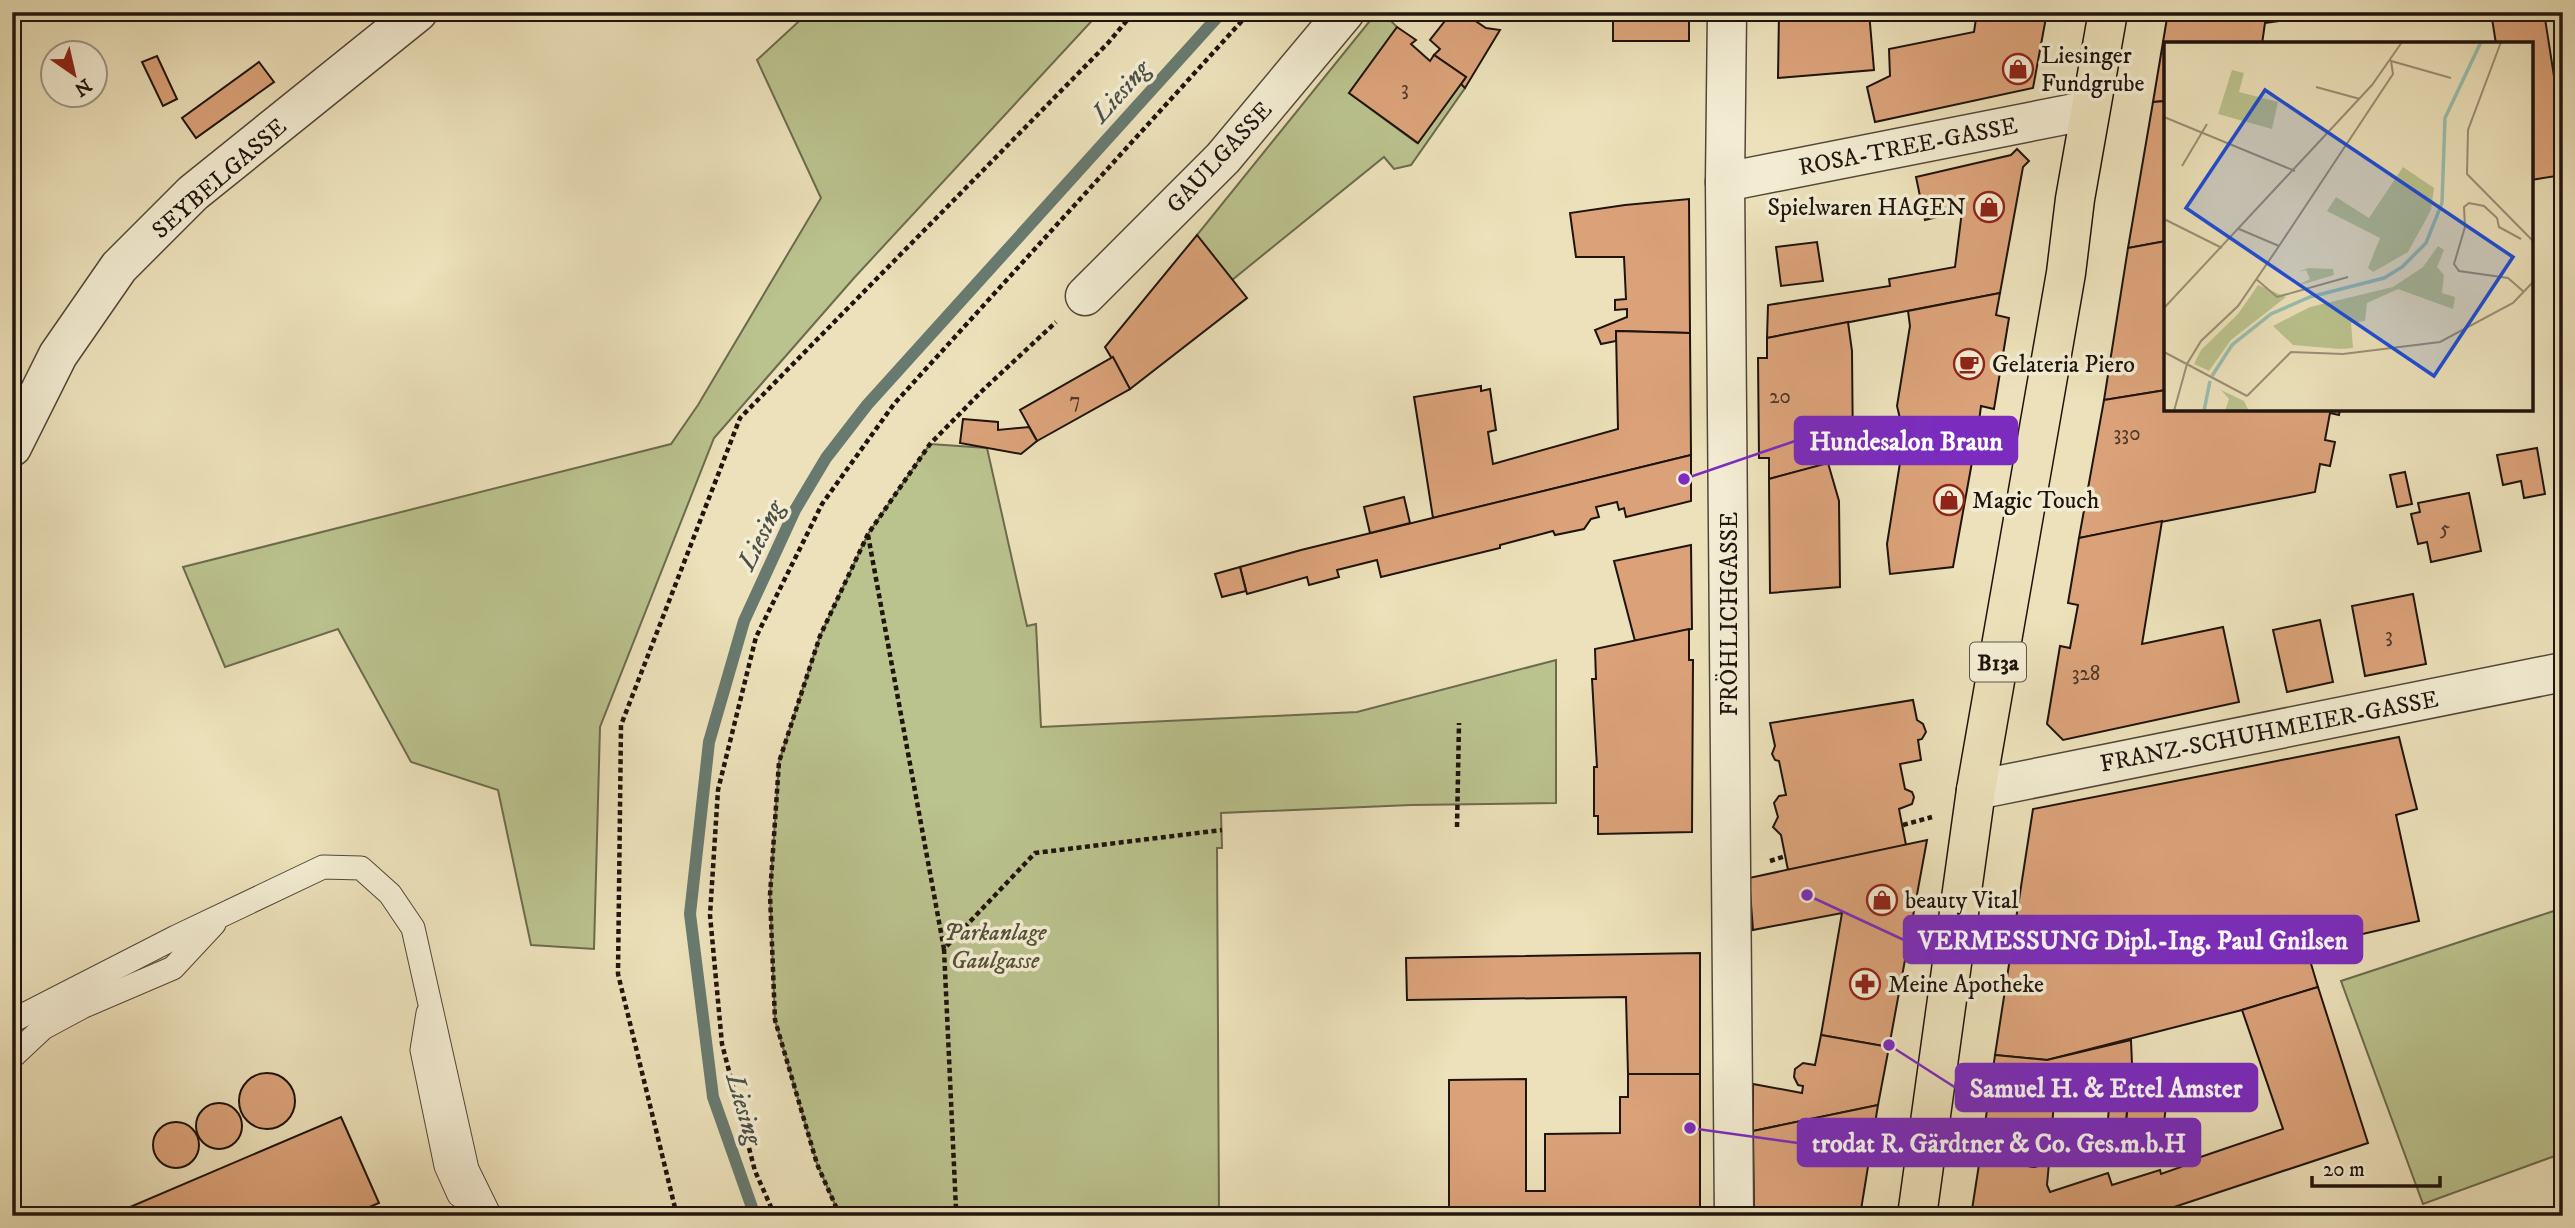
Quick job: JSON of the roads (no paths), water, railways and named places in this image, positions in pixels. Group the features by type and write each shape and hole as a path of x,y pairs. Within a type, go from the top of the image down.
{"main road":[{"name":"B13a","path":"1917,1216 1976,790 2108,12"}],"street":[{"name":"SEYBELGASSE","path":"12,447 58,355 119,267 193,194 418,12"},
{"name":"GAULGASSE","path":"1085,296 1223,158 1345,12"},
{"name":"FRÖHLICHGASSE","path":"1727,12 1734,1216"},
{"name":"ROSA-TREE-GASSE","path":"1726,182 2090,110"},
{"name":"FRANZ-SCHUHMEIER-GASSE","path":"1976,790 2563,672"}],"lane":[{"path":"12,1021 323,867 361,868 390,894 412,928 467,1168 488,1213"},
{"path":"12,1058 43,1028 82,1007 173,968 223,915"}],"waterway":[{"name":"Liesing","path":"755,1216 713,1097 690,914 709,742 744,621 795,510 826,458 867,405 1222,12"}],"place":[{"name":"Liesinger Fundgrube","path":"2018,69"},
{"name":"Spielwaren HAGEN","path":"1989,207"},
{"name":"Gelateria Piero","path":"1969,364"},
{"name":"Hundesalon Braun","path":"1684,479"},
{"name":"Magic Touch","path":"1949,500"},
{"name":"VERMESSUNG Dipl.-Ing. Paul Gnilsen","path":"1807,895"},
{"name":"beauty Vital","path":"1882,900"},
{"name":"Meine Apotheke","path":"1865,984"},
{"name":"Samuel H. & Ettel Amster","path":"1889,1045"},
{"name":"trodat R. Gärdtner & Co. Ges.m.b.H","path":"1690,1128"}],"park label":[{"name":"Parkanlage Gaulgasse","path":"995,946"}]}
